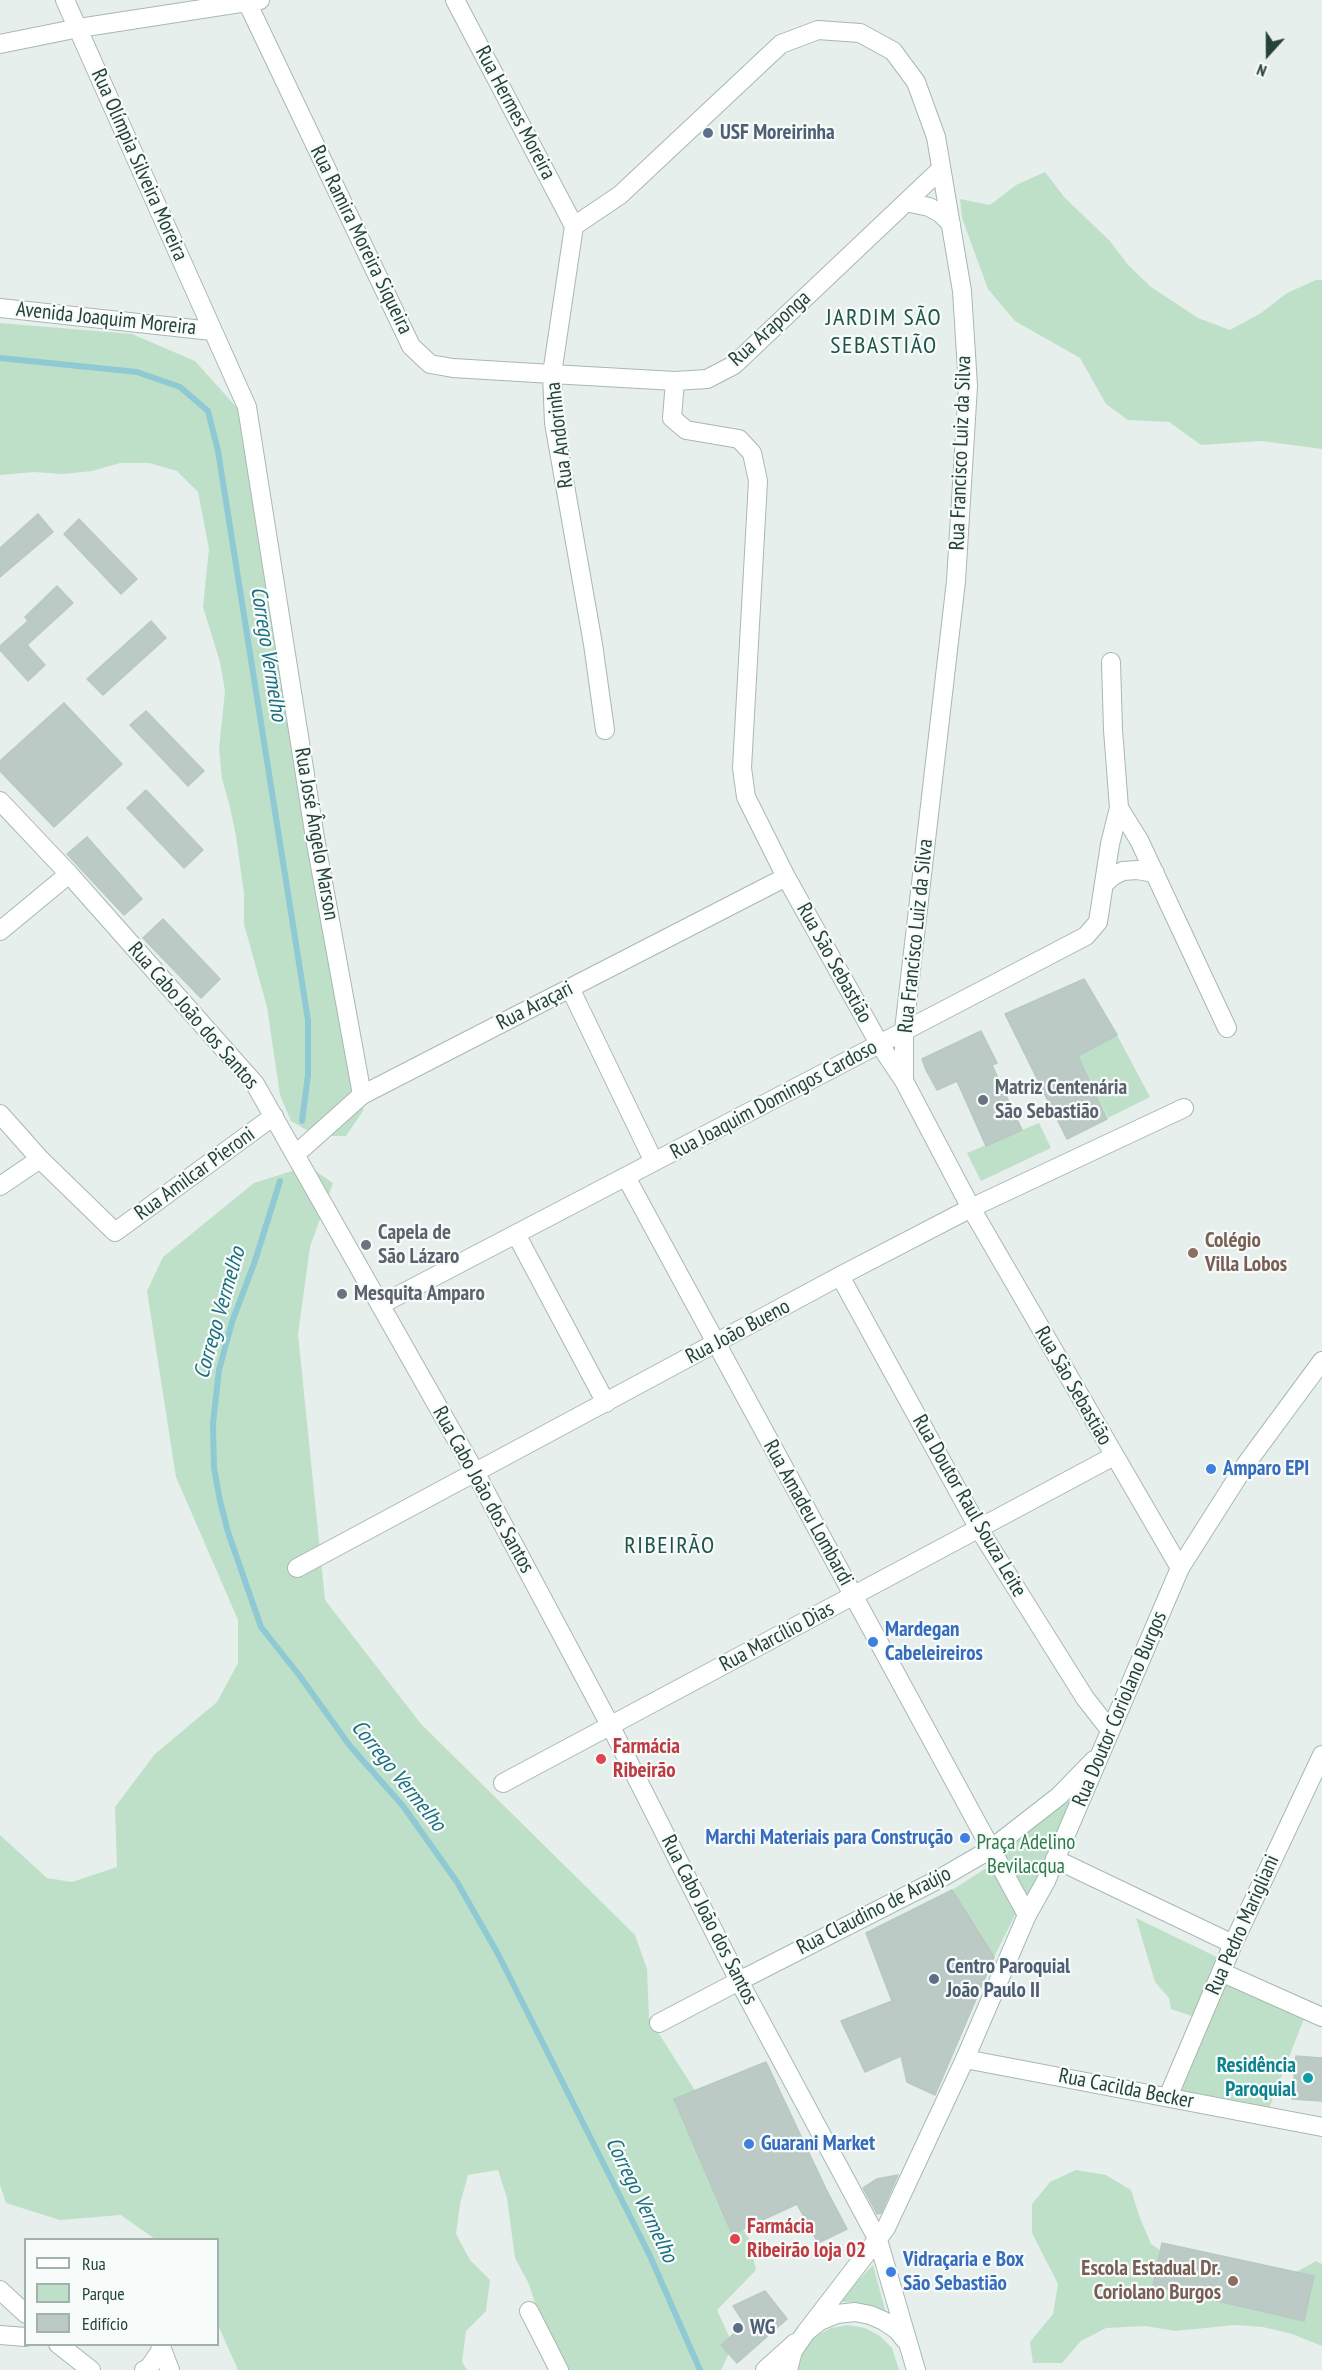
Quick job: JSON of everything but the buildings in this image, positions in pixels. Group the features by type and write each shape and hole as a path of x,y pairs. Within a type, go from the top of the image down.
{"street":[{"name":"Rua Olímpia Silveira Moreira","path":"65,0 213,331"},
{"name":"Rua Hermes Moreira","path":"455,0 574,226"},
{"path":"0,45 79,28 251,1"},
{"name":"Rua Ramira Moreira Siqueira","path":"251,1 411,346 430,364 453,368 552,374"},
{"name":"Rua Francisco Luiz da Silva","path":"574,226 620,195 781,44 818,30 860,33 893,51 916,82 936,137 951,224 962,291 968,386 956,581 904,1030 904,1081"},
{"name":"Rua Araponga","path":"552,374 675,381 707,379 734,365 941,169"},
{"path":"906,202 928,207 940,213 951,224"},
{"name":"Rua Andorinha","path":"574,226 552,374 554,423 593,644 605,730"},
{"name":"Avenida Joaquim Moreira","path":"0,308 213,331"},
{"name":"Rua José Ângelo Marson","path":"213,331 247,408 315,838 362,1095"},
{"name":"Rua São Sebastião","path":"675,381 672,418 686,430 739,439 752,453 758,480 742,768 746,797 786,877 880,1045 904,1081 971,1208 1180,1568"},
{"path":"1111,662 1119,808 1139,840 1227,1028"},
{"name":"Rua Cabo João dos Santos","path":"0,801 69,874 255,1084 274,1116 475,1472 610,1725 739,1981 878,2240 915,2370"},
{"name":"Rua Joaquim Domingos Cardoso","path":"380,1305 1086,936 1098,922 1119,808"},
{"path":"1104,884 1123,871 1137,870 1155,873"},
{"path":"0,931 69,874"},
{"name":"Rua Araçari","path":"296,1154 362,1095 786,877"},
{"path":"570,988 654,1162"},
{"name":"Rua João Bueno","path":"297,1568 971,1208 1184,1108"},
{"path":"0,1113 40,1159 0,1186"},
{"name":"Rua Amilcar Pieroni","path":"40,1159 115,1232 274,1116"},
{"name":"Rua Amadeu Lombardi","path":"626,1178 991,1849"},
{"path":"516,1234 606,1403"},
{"name":"Rua Doutor Raul Souza Leite","path":"840,1276 979,1529 1085,1698 1110,1730"},
{"name":"Rua Doutor Coriolano Burgos","path":"802,2335 886,2228 965,2059 1027,1915 1055,1859 1180,1568 1246,1464 1322,1361"},
{"name":"Rua Marcílio Dias","path":"503,1783 1114,1456"},
{"name":"Rua Claudino de Araújo","path":"658,2023 941,1878 991,1849 1059,1796 1101,1753"},
{"name":"Rua Pedro Marigliani","path":"1168,2097 1233,1944 1322,1755"},
{"path":"991,1849 1027,1915"},
{"path":"1055,1859 1233,1944"},
{"path":"1221,1972 1322,2017"},
{"name":"Rua Cacilda Becker","path":"965,2059 1322,2127"},
{"path":"0,2290 24,2312"},
{"path":"530,2311 559,2370"},
{"path":"765,2370 820,2321 837,2314 855,2312 870,2315 897,2330 906,2342"},
{"path":"788,2370 793,2351 802,2335"},
{"path":"0,2336 24,2337"},
{"path":"61,2346 91,2370"},
{"path":"144,2370 161,2347"},
{"path":"161,2347 170,2370"}],"green space":[{"path":"1045,172 1065,198 1109,240 1129,266 1151,287 1198,318 1230,330 1261,313 1287,293 1316,280 1322,280 1322,449 1262,441 1201,445 1169,422 1128,420 1106,404 1080,358 1015,321 988,289 962,218 960,199 990,205 1016,185"},
{"path":"0,323 132,334 195,361 247,419 365,1083 363,1111 346,1136 317,1136 291,1121 280,1095 267,1007 244,924 244,894 236,836 222,779 219,749 225,691 220,662 203,607 209,549 198,492 177,471 149,463 120,463 92,471 62,474 34,472 0,475"},
{"path":"1117,1035 1150,1097 1108,1118 1078,1056"},
{"path":"1039,1123 1051,1148 981,1181 967,1153"},
{"path":"308,1166 333,1183 310,1247 298,1334 325,1600 421,1724 635,1935 647,1969 649,2018 701,2100 713,2181 749,2239 756,2270 717,2310 733,2345 721,2370 556,2370 529,2284 515,2258 507,2198 498,2170 468,2175 460,2204 456,2234 470,2260 490,2280 486,2311 466,2331 462,2362 467,2370 238,2370 219,2327 219,2238 154,2238 121,2215 60,2220 6,2203 0,2185 0,1835 47,1878 72,1882 117,1867 115,1807 155,1754 217,1702 238,1663 238,1620 176,1477 147,1291 163,1257 254,1183"},
{"name":"Praça Adelino Bevilacqua","path":"1089,1772 1027,1910 995,1850"},
{"path":"991,1865 1017,1911 994,1957 952,1890"},
{"path":"1136,1918 1225,1961 1221,1972 1307,2011 1266,2116 1172,2098 1201,2019 1171,2009 1169,1998 1155,1982"},
{"path":"1076,2170 1106,2175 1131,2190 1151,2244 1176,2261 1291,2275 1316,2261 1322,2264 1322,2346 1292,2334 1263,2327 1235,2325 1175,2331 1145,2326 1106,2328 1081,2341 1062,2363 1033,2363 1030,2342 1053,2314 1058,2284 1032,2233 1032,2204 1050,2182"},
{"path":"873,2265 886,2313 855,2302 838,2302"},
{"path":"848,2325 865,2328 880,2336 892,2348 899,2370 797,2370 804,2349 816,2336 831,2328"}],"waterway":[{"name":"Corrego Vermelho","path":"0,358 137,372 180,387 208,411 218,451 308,1020 308,1075 302,1121"},
{"name":"Corrego Vermelho","path":"280,1181 255,1261 232,1322 219,1370 213,1423 214,1468 220,1501 228,1532 261,1627 350,1746 403,1806 457,1882 498,1954 650,2256 700,2370"}],"place":[{"name":"USF Moreirinha","path":"708,133"},
{"name":"Matriz Centenária São Sebastião","path":"983,1100"},
{"name":"Capela de São Lázaro","path":"366,1245"},
{"name":"Colégio Villa Lobos","path":"1193,1253"},
{"name":"Mesquita Amparo","path":"342,1294"},
{"name":"Amparo EPI","path":"1211,1469"},
{"name":"Mardegan Cabeleireiros","path":"873,1642"},
{"name":"Farmácia Ribeirão","path":"601,1759"},
{"name":"Marchi Materiais para Construção","path":"965,1838"},
{"name":"Centro Paroquial João Paulo II","path":"934,1979"},
{"name":"Residência Paroquial","path":"1308,2078"},
{"name":"Guarani Market","path":"749,2144"},
{"name":"Farmácia Ribeirão loja 02","path":"735,2239"},
{"name":"Vidraçaria e Box São Sebastião","path":"891,2272"},
{"name":"Escola Estadual Dr. Coriolano Burgos","path":"1233,2281"},
{"name":"WG","path":"738,2328"}],"district":[{"name":"JARDIM SÃO SEBASTIÃO","path":"884,332"},
{"name":"RIBEIRÃO","path":"670,1546"}]}
